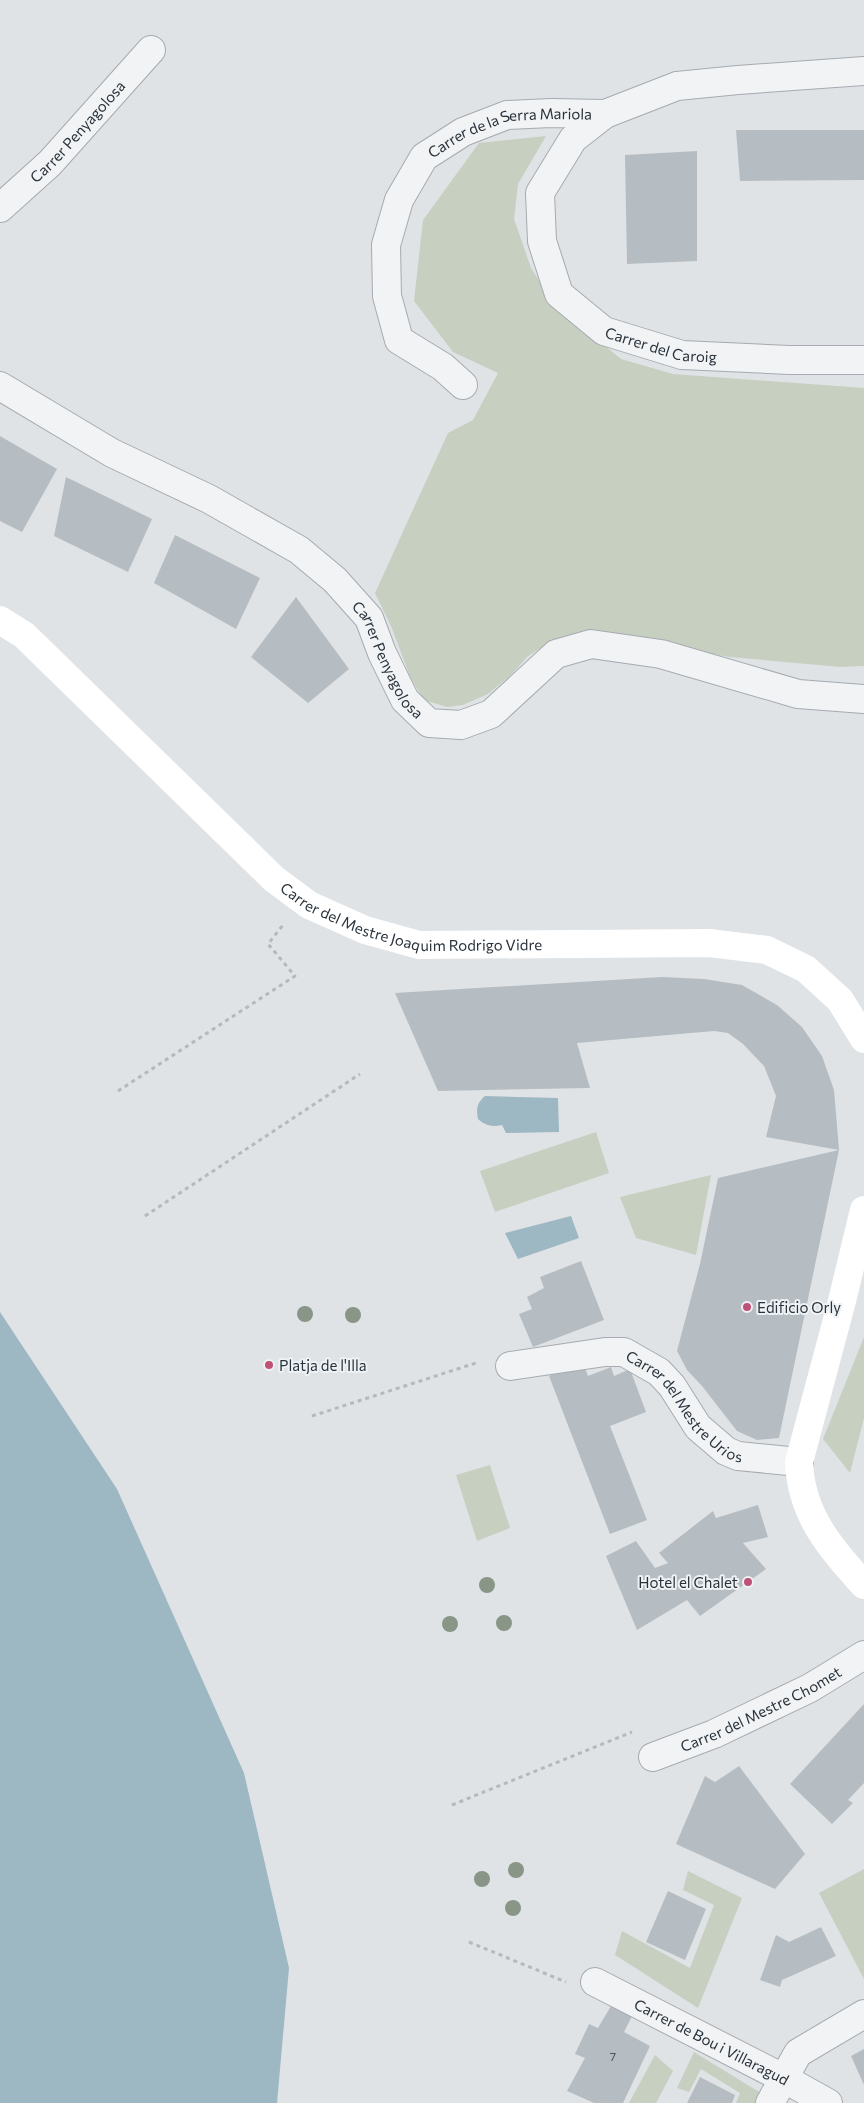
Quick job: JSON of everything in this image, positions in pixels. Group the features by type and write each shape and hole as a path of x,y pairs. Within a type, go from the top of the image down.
{"street":[{"name":"Carrer Penyagolosa","path":"0,208 50,162 151,50"},
{"name":"Carrer de la Serra Mariola","path":"463,385 443,367 399,340 387,296 386,244 399,200 424,157 463,132 507,114 550,112 605,114 677,86 864,71"},
{"name":"Carrer del Caroig","path":"605,114 573,139 540,193 542,241 559,294 604,331 682,355 789,360 864,360"},
{"name":"Carrer Penyagolosa","path":"0,386 112,452 209,499 299,550 335,580 369,618 382,653 405,700 429,723 461,725 491,714 556,654 591,644 661,654 798,694 864,699"},
{"name":"Carrer del Mestre Joaquim Rodrigo Vidre","path":"0,620 24,635 274,879 310,905 366,930 419,945 709,942 768,950 806,969 840,1000 864,1039"},
{"path":"864,1210 799,1462 800,1482 805,1501 817,1526 833,1549 864,1585"},
{"name":"Carrer del Mestre Urios","path":"510,1366 605,1352 624,1352 660,1372 672,1386 698,1427 726,1451 738,1456 799,1462"},
{"name":"Carrer del Mestre Chomet","path":"653,1758 714,1734 810,1688 864,1656"},
{"name":"Carrer de Bou i Villaragud","path":"595,1982 828,2103"},
{"path":"770,2103 798,2053 864,2014"}],"path":[{"path":"118,1091 295,976 268,944 303,900"},
{"path":"145,1216 360,1074"},
{"path":"312,1416 491,1358 510,1366"},
{"path":"452,1805 633,1732"},
{"path":"469,1942 577,1986 585,1993 595,1982"}],"shaded area":[{"path":"546,136 518,184 514,219 531,268 554,304 621,359 673,374 864,388 864,666 841,667 730,657 607,636 572,637 541,648 528,656 511,675 488,694 463,705 447,707 424,700 411,679 391,626 375,593 448,433 473,420 498,373 453,352 414,301 423,220 479,143"},
{"path":"596,1132 609,1173 495,1212 480,1171"},
{"path":"711,1175 696,1255 636,1238 620,1197"},
{"path":"864,1337 864,1418 850,1473 823,1439"},
{"path":"490,1465 510,1528 477,1541 456,1475"},
{"path":"864,1869 864,1979 819,1893"},
{"path":"688,1871 742,1898 698,2008 615,1955 622,1931 690,1968 714,1905 683,1890"},
{"path":"694,2052 769,2098 766,2103 736,2103 740,2093 701,2069 689,2092 677,2088"},
{"path":"655,2055 673,2071 656,2103 629,2103"}],"water":[{"path":"485,1096 558,1098 559,1132 506,1133 502,1125 486,1125 478,1119 477,1109 480,1101"},
{"path":"571,1216 579,1238 518,1259 505,1233"},
{"path":"0,1312 117,1489 244,1773 289,1968 277,2103 0,2103"}],"building":[{"path":"736,130 864,130 864,180 740,181"},
{"path":"697,151 697,261 627,264 625,155"},
{"path":"0,436 57,469 22,532 0,521"},
{"path":"66,477 152,519 128,572 54,536"},
{"path":"175,535 260,578 236,629 154,583"},
{"path":"296,597 349,669 308,703 251,657"},
{"path":"662,977 704,979 742,985 777,1005 802,1027 822,1056 834,1090 839,1150 766,1137 776,1096 764,1066 743,1044 728,1033 714,1031 577,1043 590,1088 438,1091 395,993"},
{"name":"Edificio Orly","path":"839,1150 779,1438 757,1440 737,1431 687,1370 677,1351 700,1264 718,1178"},
{"path":"581,1261 604,1320 533,1347 519,1314 532,1309 527,1297 544,1288 540,1277"},
{"path":"583,1363 588,1376 611,1367 614,1376 630,1369 646,1412 610,1426 647,1520 610,1534 549,1376"},
{"path":"758,1505 768,1537 743,1543 766,1569 700,1616 687,1600 637,1630 606,1556 636,1541 655,1568 668,1563 659,1553 713,1511 716,1518"},
{"path":"864,1704 864,1783 848,1800 853,1803 832,1824 790,1784"},
{"path":"739,1766 805,1854 775,1889 676,1844 705,1776 715,1782"},
{"path":"668,1891 706,1909 685,1960 646,1942"},
{"path":"821,1927 836,1956 782,1980 780,1987 760,1980 776,1935 789,1942"},
{"path":"611,2006 632,2016 624,2032 650,2046 623,2103 594,2103 567,2091 585,2058 575,2054 589,2024 598,2028"},
{"path":"864,2049 864,2085 851,2056"},
{"path":"700,2077 735,2095 732,2103 687,2103"}],"place":[{"name":"Edificio Orly","path":"747,1307"},
{"name":"Platja de l'Illa","path":"269,1365"},
{"name":"Hotel el Chalet","path":"748,1582"}]}
